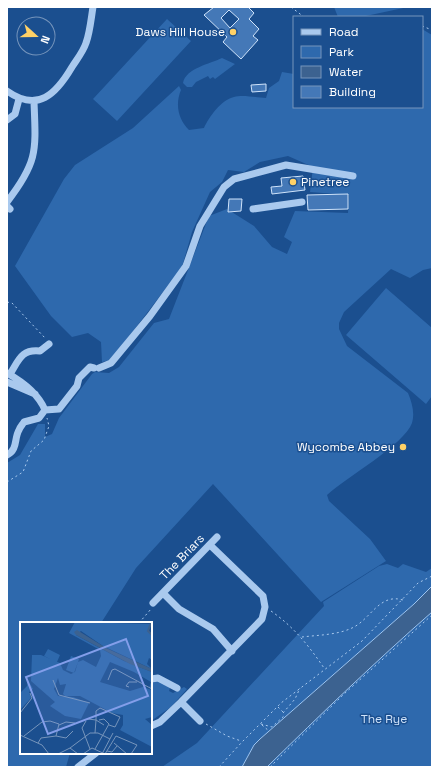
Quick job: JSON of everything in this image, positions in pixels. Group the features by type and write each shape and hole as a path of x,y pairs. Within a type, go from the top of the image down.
{"street":[{"path":"7,91 20,99 34,102 50,95 64,80 86,44 93,7"},
{"path":"7,120 16,114 20,99"},
{"path":"8,206 26,177 33,157 34,102"},
{"path":"7,455 11,454 16,445 18,430 24,422 39,418 45,410 59,409 77,386 78,378 90,367 96,368 111,364 155,310 186,266 200,226 224,188 234,179 286,165 353,176"},
{"path":"253,209 302,202"},
{"path":"45,410 41,401 30,388 8,374 23,354 30,350 40,351 49,344"},
{"path":"7,382 36,394"},
{"name":"The Briars","path":"153,603 217,537"},
{"path":"152,726 160,722 181,702 262,619 265,607 263,596 210,545"},
{"name":"The Briars","path":"163,593 179,609 213,629 232,651"},
{"path":"152,679 158,678 177,688"},
{"path":"181,702 200,721"},
{"path":"78,767 95,754"}],"path":[{"path":"292,7 303,16"},
{"path":"7,302 12,303 49,344"},
{"path":"7,482 23,472 32,451 44,440 49,426 45,410"},
{"path":"219,767 278,707 300,688 362,641 418,583 432,576"},
{"path":"302,637 339,632 354,627 383,602 394,597 403,600"},
{"path":"140,622 153,607 153,603"},
{"path":"265,607 289,623 302,637 325,669"},
{"path":"270,767 344,694 432,615"},
{"path":"261,724 272,727 285,714 295,700 300,688"},
{"path":"278,707 285,714"},
{"path":"200,721 227,736 242,742"},
{"path":"261,724 269,731"}],"green space":[{"path":"334,7 408,7 366,16 338,16"},
{"path":"167,19 191,41 117,121 93,99"},
{"path":"423,30 432,35 432,268 423,270 410,278 391,269 344,312 339,323 339,329 347,346 408,393 413,408 412,423 407,432 386,451 327,495 329,501 370,539 386,561 321,602 213,484 136,568 102,622 20,622 20,754 70,754 66,767 7,767 7,463 20,455 38,424 45,424 45,437 52,434 59,418 92,374 95,372 109,373 119,367 154,323 169,319 209,216 227,209 254,226 272,247 287,254 292,242 284,237 295,211 348,213 349,195 310,192 313,167 288,156 260,162 244,172 228,170 222,182 210,192 192,232 182,267 111,360 102,362 101,342 88,333 72,337 51,316 15,266 64,179 75,165 133,128 179,86 181,90 178,106 182,121 189,130 204,128 220,105 229,99 242,96 266,98 269,88 279,81 282,72 293,74 293,108 423,108"},
{"path":"222,58 235,64 215,79 213,77 210,79 208,76 196,82 192,87 187,87 183,83 185,78 193,70"},
{"path":"386,288 432,328 432,396 426,404 346,335"},
{"path":"387,564 398,568 403,564 426,572 432,568 432,586 414,604 260,739 254,745 242,767 162,767 197,743 324,606 323,602 379,566"},
{"name":"The Rye","path":"432,612 432,767 267,767 338,697"},
{"path":"157,680 170,688 169,691 173,693 184,687 187,689 171,707 152,720 152,682"}],"water":[{"path":"432,586 432,612 348,688 267,767 242,767 254,745 260,739 414,604"}],"building":[{"name":"Daws Hill House","path":"214,7 248,7 254,13 249,19 259,29 253,36 258,40 241,59 223,42 227,37 204,15","holes":["229,10 239,19 230,28 221,18"]},
{"path":"266,84 266,91 252,92 251,85"},
{"name":"Pinetree","path":"303,176 305,190 272,194 271,187 282,186 281,178"},
{"path":"348,194 348,209 308,210 307,195"},
{"path":"229,199 242,199 241,211 228,212"}],"place":[{"name":"Daws Hill House","path":"233,32"},
{"name":"Pinetree","path":"293,182"},
{"name":"Wycombe Abbey","path":"403,447"}]}
